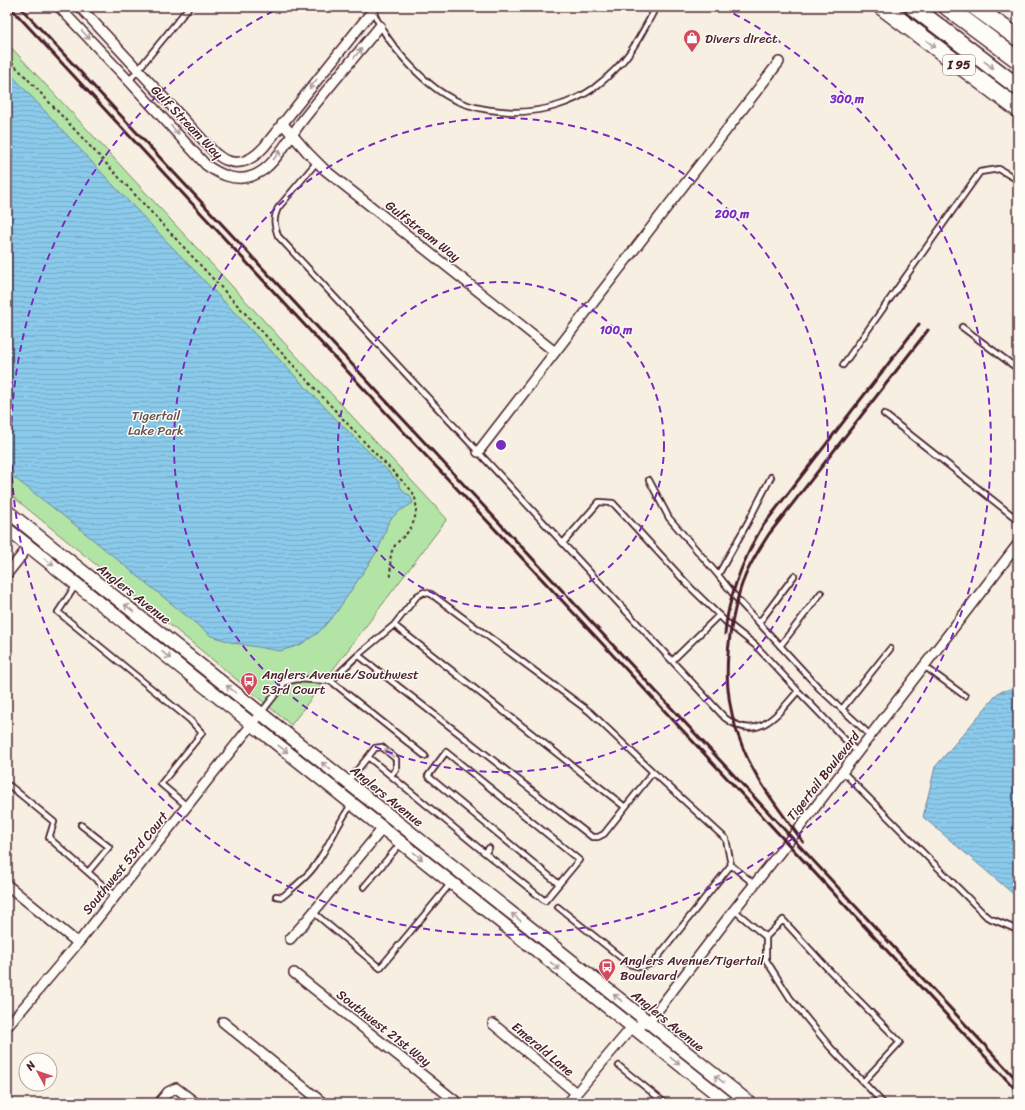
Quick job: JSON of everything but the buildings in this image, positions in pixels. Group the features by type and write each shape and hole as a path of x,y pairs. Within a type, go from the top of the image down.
{"highway":[{"path":"876,7 900,20"},
{"name":"I 95","path":"882,7 1018,109"},
{"path":"913,7 1018,87"},
{"path":"947,7 1018,60"},
{"path":"975,7 1018,38"}],"street":[{"name":"Gulf Stream Way","path":"59,7 206,165 224,176 237,178 250,177 267,168 281,151 292,134 380,26"},
{"name":"Gulf Stream Way","path":"80,7 215,152 226,160 237,162 248,160 256,155 372,8"},
{"path":"478,452 779,62"},
{"name":"Gulfstream Way","path":"282,123 316,163 555,352"},
{"name":"Anglers Avenue","path":"7,511 750,1103"},
{"name":"Anglers Avenue","path":"7,529 728,1103"},
{"name":"Tigertail Boulevard","path":"648,1022 1018,544"},
{"path":"7,574 29,546"},
{"name":"Southwest 53rd Court","path":"8,1024 78,943 261,714"},
{"path":"290,939 383,828"},
{"path":"7,885 78,943"},
{"name":"Southwest 21st Way","path":"294,973 458,1103"},
{"path":"223,1022 323,1103"},
{"path":"568,1103 632,1027 648,1022"},
{"name":"Emerald Lane","path":"493,1024 576,1094"},
{"path":"159,1103 168,1092 176,1088 196,1103"}],"lane":[{"path":"129,81 189,7"},
{"path":"372,8 380,26 399,52 416,72 438,90 455,100 473,107 490,111 527,112 545,110 563,104 582,95 602,81 630,52 656,7"},
{"path":"316,163 278,208 274,216 274,226 278,236 725,718 734,725 752,729 767,723 798,691"},
{"path":"843,365 980,172 999,169 1018,180"},
{"path":"962,327 1018,369"},
{"path":"884,414 1018,520"},
{"path":"718,575 772,477"},
{"path":"649,480 669,518 737,599 819,688 870,735"},
{"path":"563,543 599,502 613,503 690,587 726,622 755,645 857,752"},
{"path":"759,623 794,576"},
{"path":"77,584 58,612 190,720 202,733 160,784 187,806"},
{"path":"331,681 358,655 394,625 417,596 424,592 431,594 590,712 726,839 731,865 754,884"},
{"path":"780,646 821,593"},
{"path":"672,661 719,615"},
{"path":"394,625 625,807"},
{"path":"842,709 890,649"},
{"path":"358,655 592,837 598,837 604,834 653,772"},
{"path":"924,666 965,696"},
{"path":"261,714 285,682 297,679 331,681 425,756"},
{"path":"347,783 375,748 382,747 396,759 396,769 390,775"},
{"path":"368,757 545,901 579,860 446,752 428,776 559,884"},
{"path":"842,771 987,917 1018,930"},
{"path":"10,786 54,822 49,838 115,896"},
{"path":"276,896 282,897 304,879 313,868 342,818 352,804"},
{"path":"81,824 109,847 88,872"},
{"path":"364,887 402,843"},
{"path":"485,853 489,848"},
{"path":"558,907 629,964 641,967 653,963 731,865"},
{"path":"313,912 380,968 452,883"},
{"path":"734,910 766,937"},
{"path":"863,1082 900,1042 827,968 783,920 766,937 766,960 790,998 830,1047 863,1082 883,1103"},
{"path":"619,1066 665,1103"}],"path":[{"path":"7,58 370,448 411,490 416,498 415,519 410,529 397,542 392,552 390,563 392,579"}],"green space":[{"name":"Tigertail Lake Park","path":"7,43 447,519 291,725 7,492"}],"water":[{"name":"Tigertail Lake Park","path":"7,70 114,186 337,420 399,482 399,485 405,493 410,495 413,503 398,512 390,520 378,550 336,613 318,633 300,645 280,651 234,643 211,636 75,525 7,472"},
{"path":"1018,682 1018,898 923,817 935,767 999,692 1011,689"}],"railway":[{"path":"10,7 1018,1092"},
{"path":"20,7 1018,1081"},
{"path":"725,634 729,606 733,592 743,565 762,527 919,324"},
{"path":"803,842 755,773 737,732 730,701 727,671 729,640 737,601 749,567 769,534 928,330"}],"place":[{"name":"Divers direct","path":"692,53"},
{"name":"Anglers Avenue/Southwest 53rd Court","path":"249,696"},
{"name":"Anglers Avenue/Tigertail Boulevard","path":"607,982"}]}
